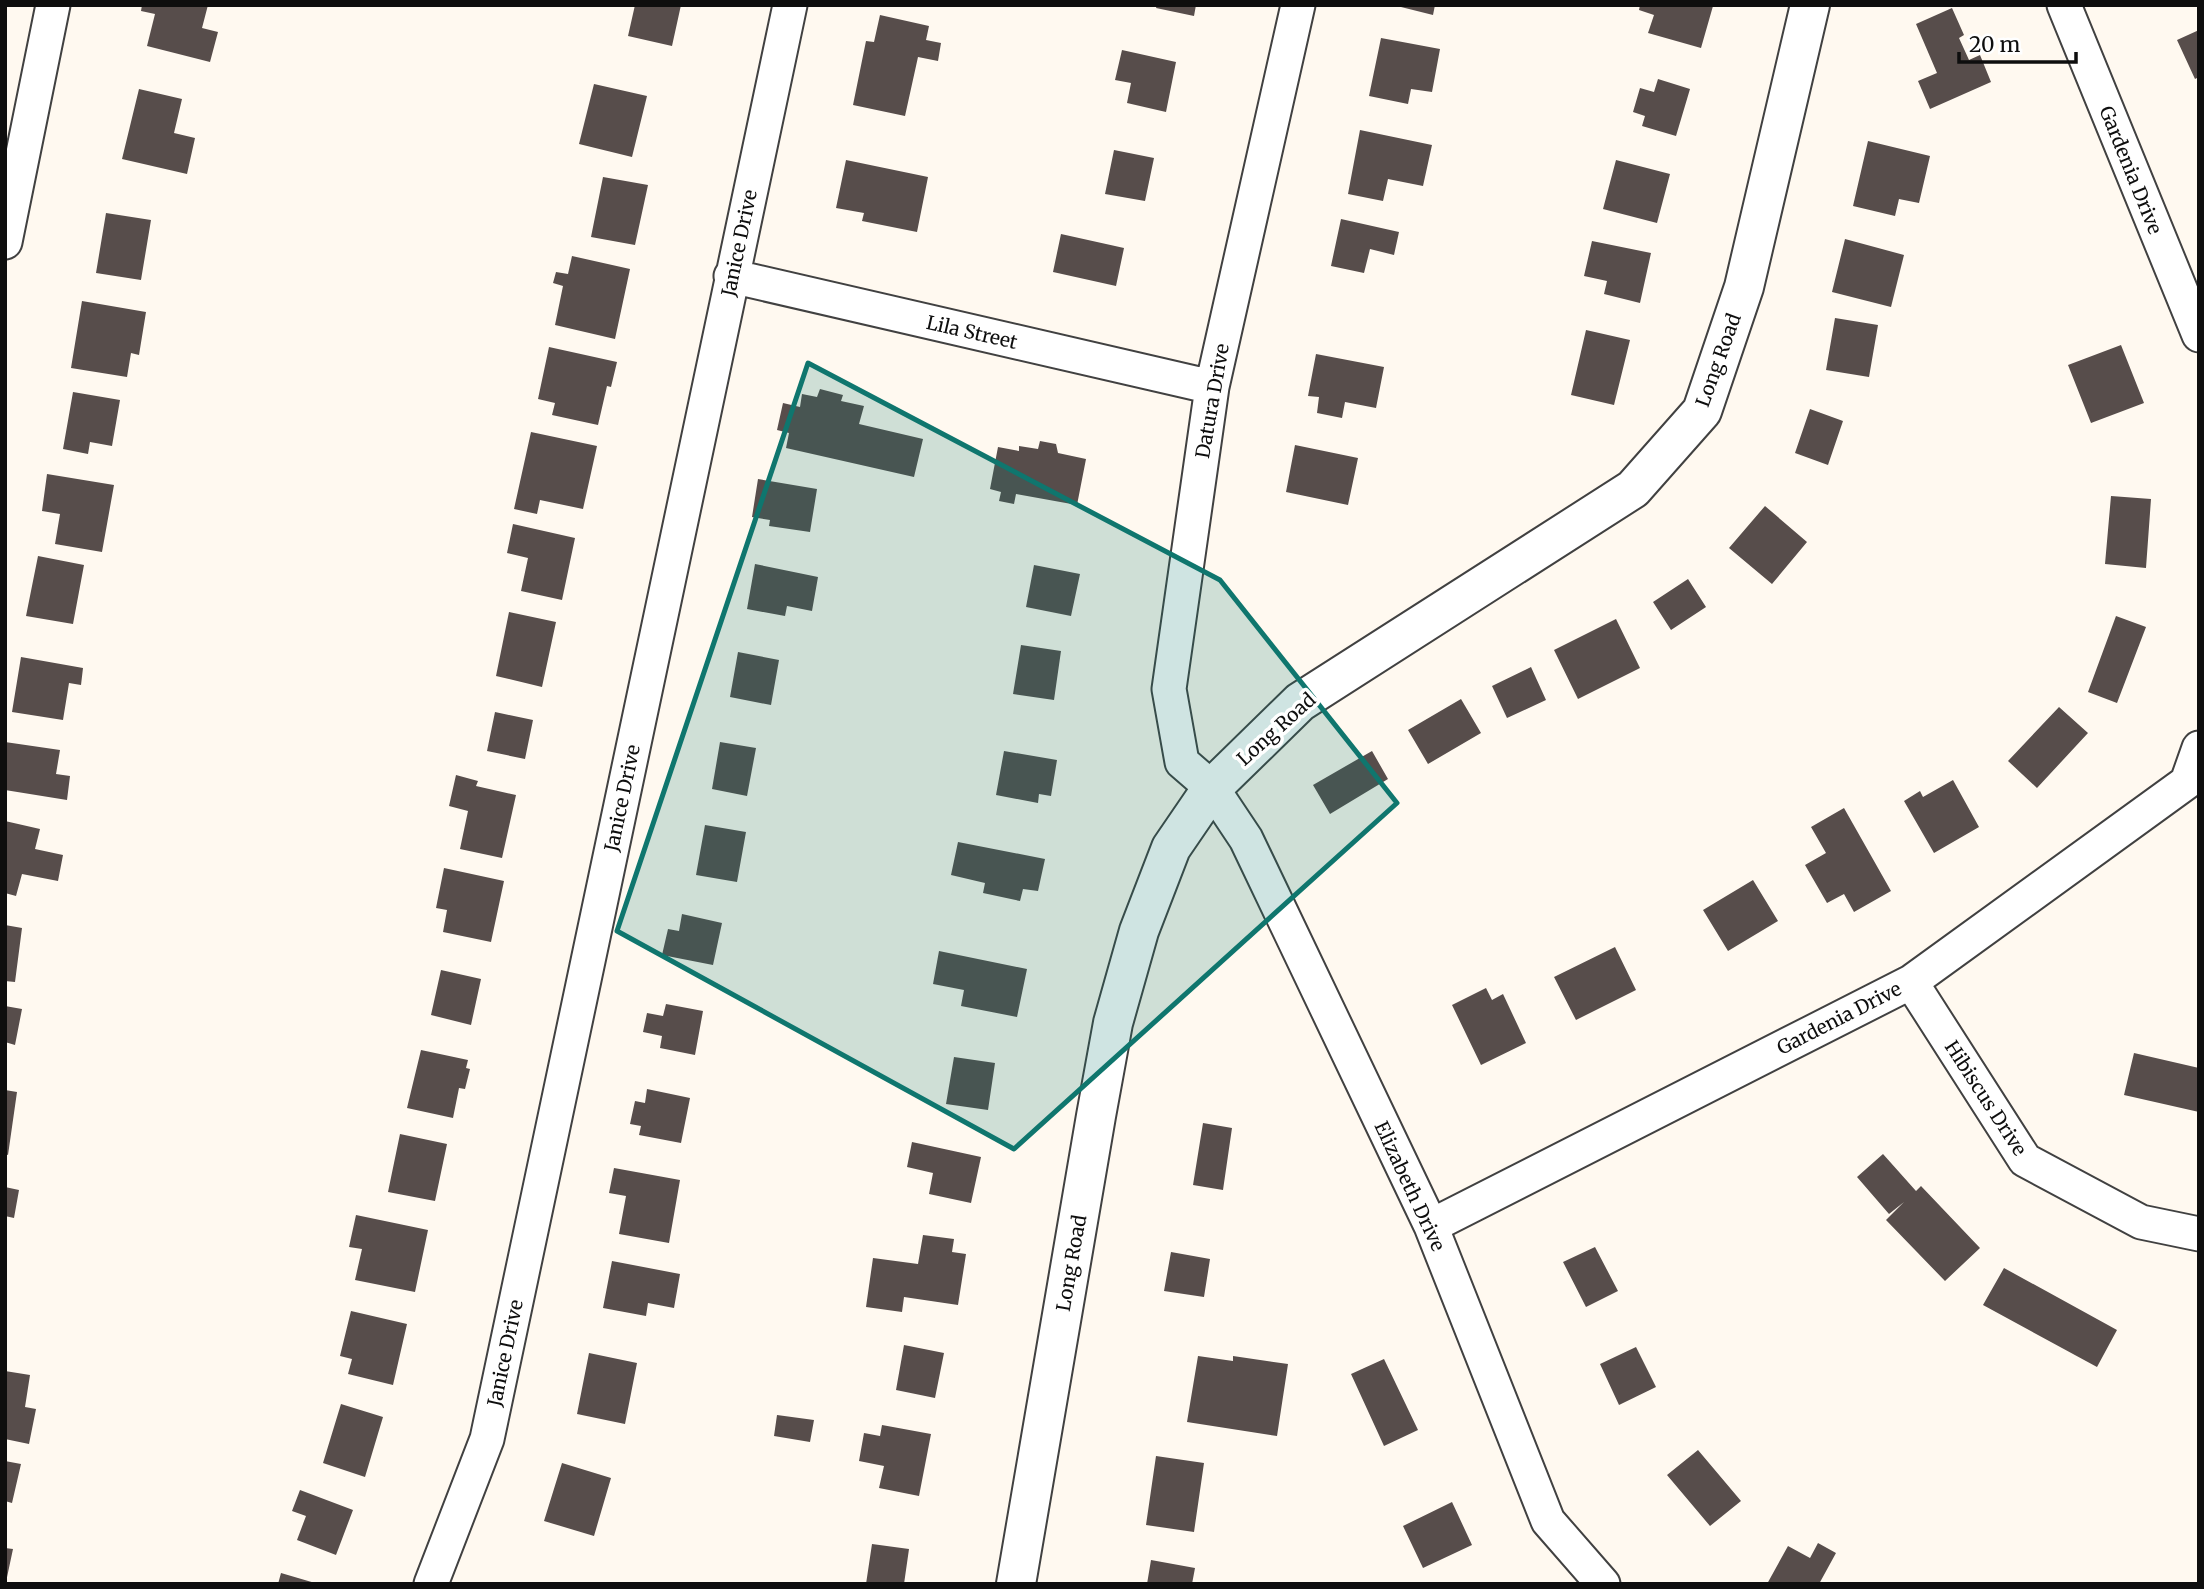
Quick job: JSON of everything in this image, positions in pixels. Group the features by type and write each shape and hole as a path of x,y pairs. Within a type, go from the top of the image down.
{"street":[{"path":"5,242 53,5"},
{"name":"Janice Drive","path":"431,1584 487,1439 790,5"},
{"name":"Datura Drive","path":"1212,789 1182,762 1168,689 1212,387 1298,5"},
{"name":"Long Road","path":"1016,1584 1113,1023 1139,930 1171,848 1212,789 1300,702 1633,489 1702,411 1744,287 1810,5"},
{"name":"Gardenia Drive","path":"2064,5 2199,335"},
{"name":"Lila Street","path":"731,276 1212,387"},
{"name":"Gardenia Drive","path":"1431,1226 1911,982 2187,782 2199,748"},
{"name":"Elizabeth Drive","path":"1212,789 1246,839 1431,1226 1548,1521 1603,1584"},
{"name":"Hibiscus Drive","path":"1911,982 2025,1160 2141,1222 2199,1234"}],"highlighted area":[{"path":"808,363 1220,580 1397,803 1014,1149 617,931"}],"building":[{"path":"142,5 208,5 202,28 218,32 210,62 147,46 155,14 141,11"},
{"path":"635,5 681,5 672,46 628,36"},
{"path":"1157,5 1196,5 1194,16 1156,8"},
{"path":"1393,5 1435,5 1433,15"},
{"path":"1640,5 1713,6 1701,48 1648,33 1654,15 1639,10"},
{"path":"1952,8 1964,35 1959,38 1969,60 1980,55 1991,82 1930,109 1918,81 1937,73 1916,24"},
{"path":"880,15 929,26 926,40 941,43 938,61 918,57 905,116 853,105 866,41 874,42"},
{"path":"2199,30 2199,77 2195,79 2177,40"},
{"path":"1381,38 1440,49 1432,92 1411,89 1408,104 1369,96"},
{"path":"1122,50 1176,62 1166,112 1127,103 1131,83 1115,80"},
{"path":"1658,79 1690,89 1676,136 1642,126 1645,116 1633,112 1640,88 1654,92"},
{"path":"594,84 647,96 632,157 579,144"},
{"path":"139,89 182,99 174,133 195,138 187,174 122,159"},
{"path":"1360,130 1432,145 1423,186 1388,179 1383,201 1348,194"},
{"path":"1868,141 1930,156 1919,203 1899,199 1895,216 1853,206"},
{"path":"1114,150 1154,158 1145,201 1105,194"},
{"path":"846,160 928,177 917,232 862,221 864,213 836,208"},
{"path":"1616,160 1670,174 1657,223 1603,209"},
{"path":"603,177 648,185 635,245 591,237"},
{"path":"106,213 151,220 141,280 96,273"},
{"path":"1341,219 1399,232 1394,255 1370,249 1364,273 1331,266"},
{"path":"1061,234 1124,248 1116,286 1053,272"},
{"path":"1845,239 1904,255 1891,307 1832,292"},
{"path":"1592,241 1651,253 1640,303 1604,294 1607,281 1584,276"},
{"path":"572,256 630,269 615,339 555,325 563,286 553,283 556,272 568,274"},
{"path":"82,301 146,312 139,355 131,353 127,377 71,368"},
{"path":"1835,318 1878,325 1869,377 1826,370"},
{"path":"1586,330 1630,340 1614,405 1571,395"},
{"path":"2121,345 2144,403 2091,423 2068,365"},
{"path":"549,347 617,362 611,387 607,386 598,425 552,415 555,403 538,399"},
{"path":"1316,354 1384,367 1376,408 1345,402 1342,418 1317,413 1319,397 1308,396"},
{"path":"820,389 843,395 841,401 864,406 859,424 923,439 914,477 786,448 789,433 777,430 783,403 800,407 802,394 817,397"},
{"path":"73,392 120,400 112,446 90,442 88,454 63,449"},
{"path":"1810,409 1843,421 1828,465 1795,453"},
{"path":"531,432 597,446 583,509 540,500 537,514 514,509"},
{"path":"1040,441 1056,444 1058,453 1086,459 1077,505 1016,494 1014,504 999,501 1001,492 990,489 998,447 1019,451 1019,446 1038,449"},
{"path":"1295,445 1358,458 1348,505 1286,492"},
{"path":"47,474 114,485 102,552 55,544 60,514 42,511"},
{"path":"758,479 817,489 810,532 769,526 770,520 752,517"},
{"path":"2111,496 2151,499 2146,568 2105,564"},
{"path":"1765,506 1807,542 1772,584 1729,548"},
{"path":"513,524 575,538 562,600 521,591 528,558 507,553"},
{"path":"38,556 84,565 73,624 26,616"},
{"path":"755,564 818,577 812,611 787,606 785,616 747,609"},
{"path":"1034,565 1080,574 1071,616 1026,607"},
{"path":"1688,579 1706,607 1671,630 1653,602"},
{"path":"509,612 556,622 542,687 496,676"},
{"path":"2116,616 2146,627 2117,703 2088,692"},
{"path":"1616,619 1640,668 1578,699 1554,650"},
{"path":"1021,645 1061,651 1054,700 1013,694"},
{"path":"738,652 779,660 771,705 730,697"},
{"path":"21,657 83,668 81,685 69,683 63,720 12,712"},
{"path":"1531,667 1546,700 1507,718 1492,686"},
{"path":"1461,699 1481,733 1428,764 1408,730"},
{"path":"2059,707 2088,733 2037,788 2008,761"},
{"path":"495,712 533,720 525,759 487,751"},
{"path":"5,742 60,750 56,774 70,776 67,800 5,790"},
{"path":"720,742 756,748 747,796 712,789"},
{"path":"1004,751 1057,760 1051,796 1039,794 1038,803 996,795"},
{"path":"1372,751 1388,779 1330,814 1313,785"},
{"path":"456,775 478,781 476,786 516,795 502,858 460,849 468,811 449,806"},
{"path":"1953,780 1979,827 1934,853 1904,801 1920,791 1923,797"},
{"path":"1844,808 1891,891 1854,912 1844,894 1827,903 1805,865 1826,853 1811,827"},
{"path":"5,821 40,829 35,849 63,855 58,881 22,874 16,896 5,893"},
{"path":"705,825 746,832 737,882 696,875"},
{"path":"958,842 1045,859 1038,891 1023,889 1020,901 983,893 985,883 951,875"},
{"path":"444,868 504,881 491,942 443,932 447,910 436,908"},
{"path":"1753,880 1778,921 1728,951 1703,910"},
{"path":"682,914 722,923 713,965 662,955 668,929 679,931"},
{"path":"5,925 22,928 15,982 5,981"},
{"path":"1615,947 1636,990 1576,1020 1554,977"},
{"path":"939,951 1027,969 1017,1017 961,1006 964,990 933,984"},
{"path":"441,970 481,979 471,1025 431,1015"},
{"path":"1486,988 1492,1000 1503,994 1526,1043 1481,1065 1452,1005"},
{"path":"666,1004 703,1011 695,1055 660,1048 662,1036 643,1032 647,1013 663,1016"},
{"path":"5,1006 22,1009 15,1045 5,1042"},
{"path":"421,1050 468,1060 466,1068 470,1069 465,1089 459,1088 453,1118 407,1108"},
{"path":"2134,1053 2199,1068 2199,1112 2124,1095"},
{"path":"954,1057 995,1063 988,1110 946,1104"},
{"path":"647,1089 690,1098 681,1143 639,1135 641,1126 630,1124 635,1101 645,1103"},
{"path":"5,1090 17,1092 8,1155 5,1154"},
{"path":"1203,1123 1232,1128 1223,1190 1193,1185"},
{"path":"400,1134 447,1144 435,1201 388,1192"},
{"path":"912,1142 981,1157 971,1203 929,1194 933,1173 907,1167"},
{"path":"1883,1154 1916,1191 1921,1186 1980,1248 1945,1281 1886,1220 1904,1202 1889,1214 1857,1177"},
{"path":"614,1168 680,1180 669,1243 619,1234 626,1196 609,1193"},
{"path":"5,1187 19,1190 14,1218 5,1216"},
{"path":"356,1215 428,1230 415,1292 355,1280 362,1249 349,1247"},
{"path":"923,1235 954,1239 952,1252 966,1254 958,1305 904,1297 902,1312 866,1307 873,1258 918,1264"},
{"path":"1595,1247 1618,1291 1586,1307 1563,1262"},
{"path":"1171,1252 1210,1259 1204,1297 1164,1291"},
{"path":"612,1261 680,1274 674,1308 648,1303 646,1316 603,1308"},
{"path":"2004,1268 2117,1330 2097,1367 1983,1305"},
{"path":"351,1311 407,1324 393,1385 348,1374 352,1359 340,1356"},
{"path":"904,1345 944,1353 935,1398 896,1390"},
{"path":"1636,1347 1656,1387 1619,1405 1600,1364"},
{"path":"589,1353 637,1363 625,1424 577,1414"},
{"path":"1198,1356 1233,1361 1233,1356 1288,1364 1277,1436 1187,1422"},
{"path":"1384,1359 1418,1430 1384,1446 1351,1374"},
{"path":"5,1371 30,1375 25,1407 36,1409 29,1444 5,1439"},
{"path":"341,1404 383,1417 365,1477 323,1463"},
{"path":"777,1415 814,1420 810,1442 774,1436"},
{"path":"882,1425 931,1434 919,1496 879,1488 884,1466 859,1461 864,1433 880,1436"},
{"path":"1698,1450 1741,1501 1710,1526 1667,1475"},
{"path":"1156,1456 1204,1463 1194,1532 1146,1525"},
{"path":"5,1461 21,1464 12,1503 5,1501"},
{"path":"562,1463 611,1478 594,1536 544,1521"},
{"path":"300,1490 353,1510 336,1555 297,1540 306,1516 292,1511"},
{"path":"1452,1502 1472,1545 1423,1568 1403,1526"},
{"path":"1818,1543 1836,1553 1819,1584 1767,1584 1788,1546 1810,1558"},
{"path":"872,1544 909,1549 904,1584 866,1584"},
{"path":"5,1548 13,1549 6,1582 5,1582"},
{"path":"1151,1560 1195,1568 1192,1584 1147,1584"},
{"path":"281,1573 315,1583 315,1584 278,1584"}]}
